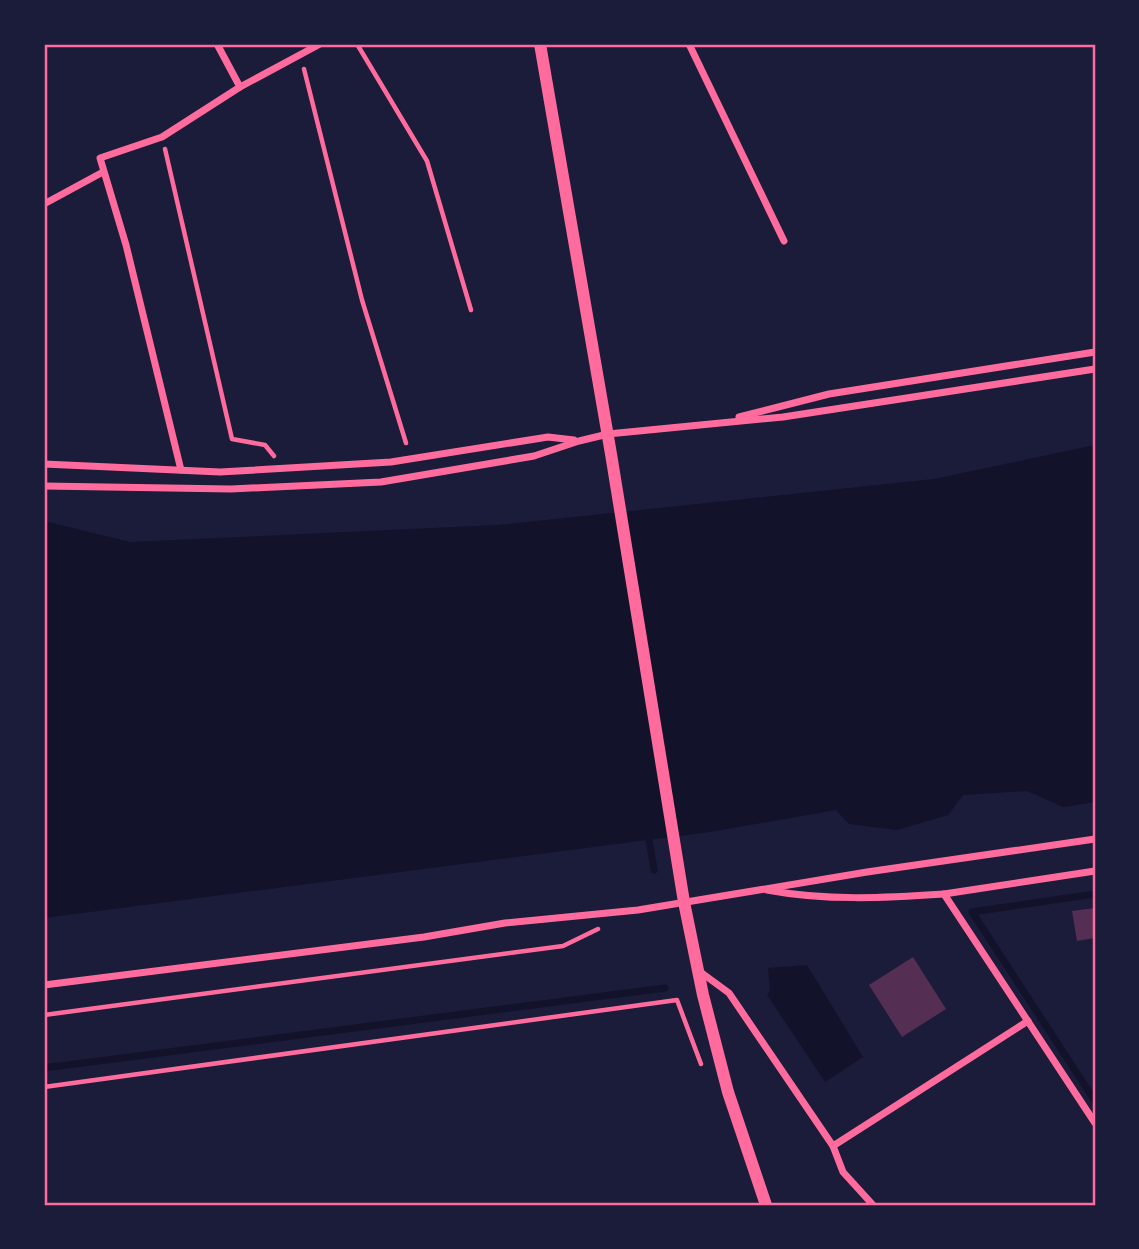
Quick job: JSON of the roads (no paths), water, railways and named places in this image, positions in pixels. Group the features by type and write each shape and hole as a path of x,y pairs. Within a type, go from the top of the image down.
{"street":[{"path":"217,44 240,87"},
{"path":"181,470 126,245 100,158 162,137 240,87 320,44"},
{"path":"540,44 611,454 684,902 728,1092 766,1205"},
{"path":"689,44 784,241"},
{"path":"44,204 103,172"},
{"path":"718,423 829,394 1095,352"},
{"path":"44,486 223,489 381,482 534,456 607,434 783,417 1095,369"},
{"path":"44,464 220,472 391,462 548,437 579,441"},
{"path":"220,472 223,489"},
{"path":"44,985 424,937 470,928 638,910 1095,839"},
{"path":"761,889 811,897 890,898 944,894 1095,871"},
{"path":"944,894 1095,1124"},
{"path":"698,971 729,993 833,1146 843,1172 873,1205"},
{"path":"833,1146 1028,1021"}],"waterway":[{"path":"648,833 654,870"},
{"path":"1095,894 972,912 1095,1101"},
{"path":"44,1068 665,988"}]}
